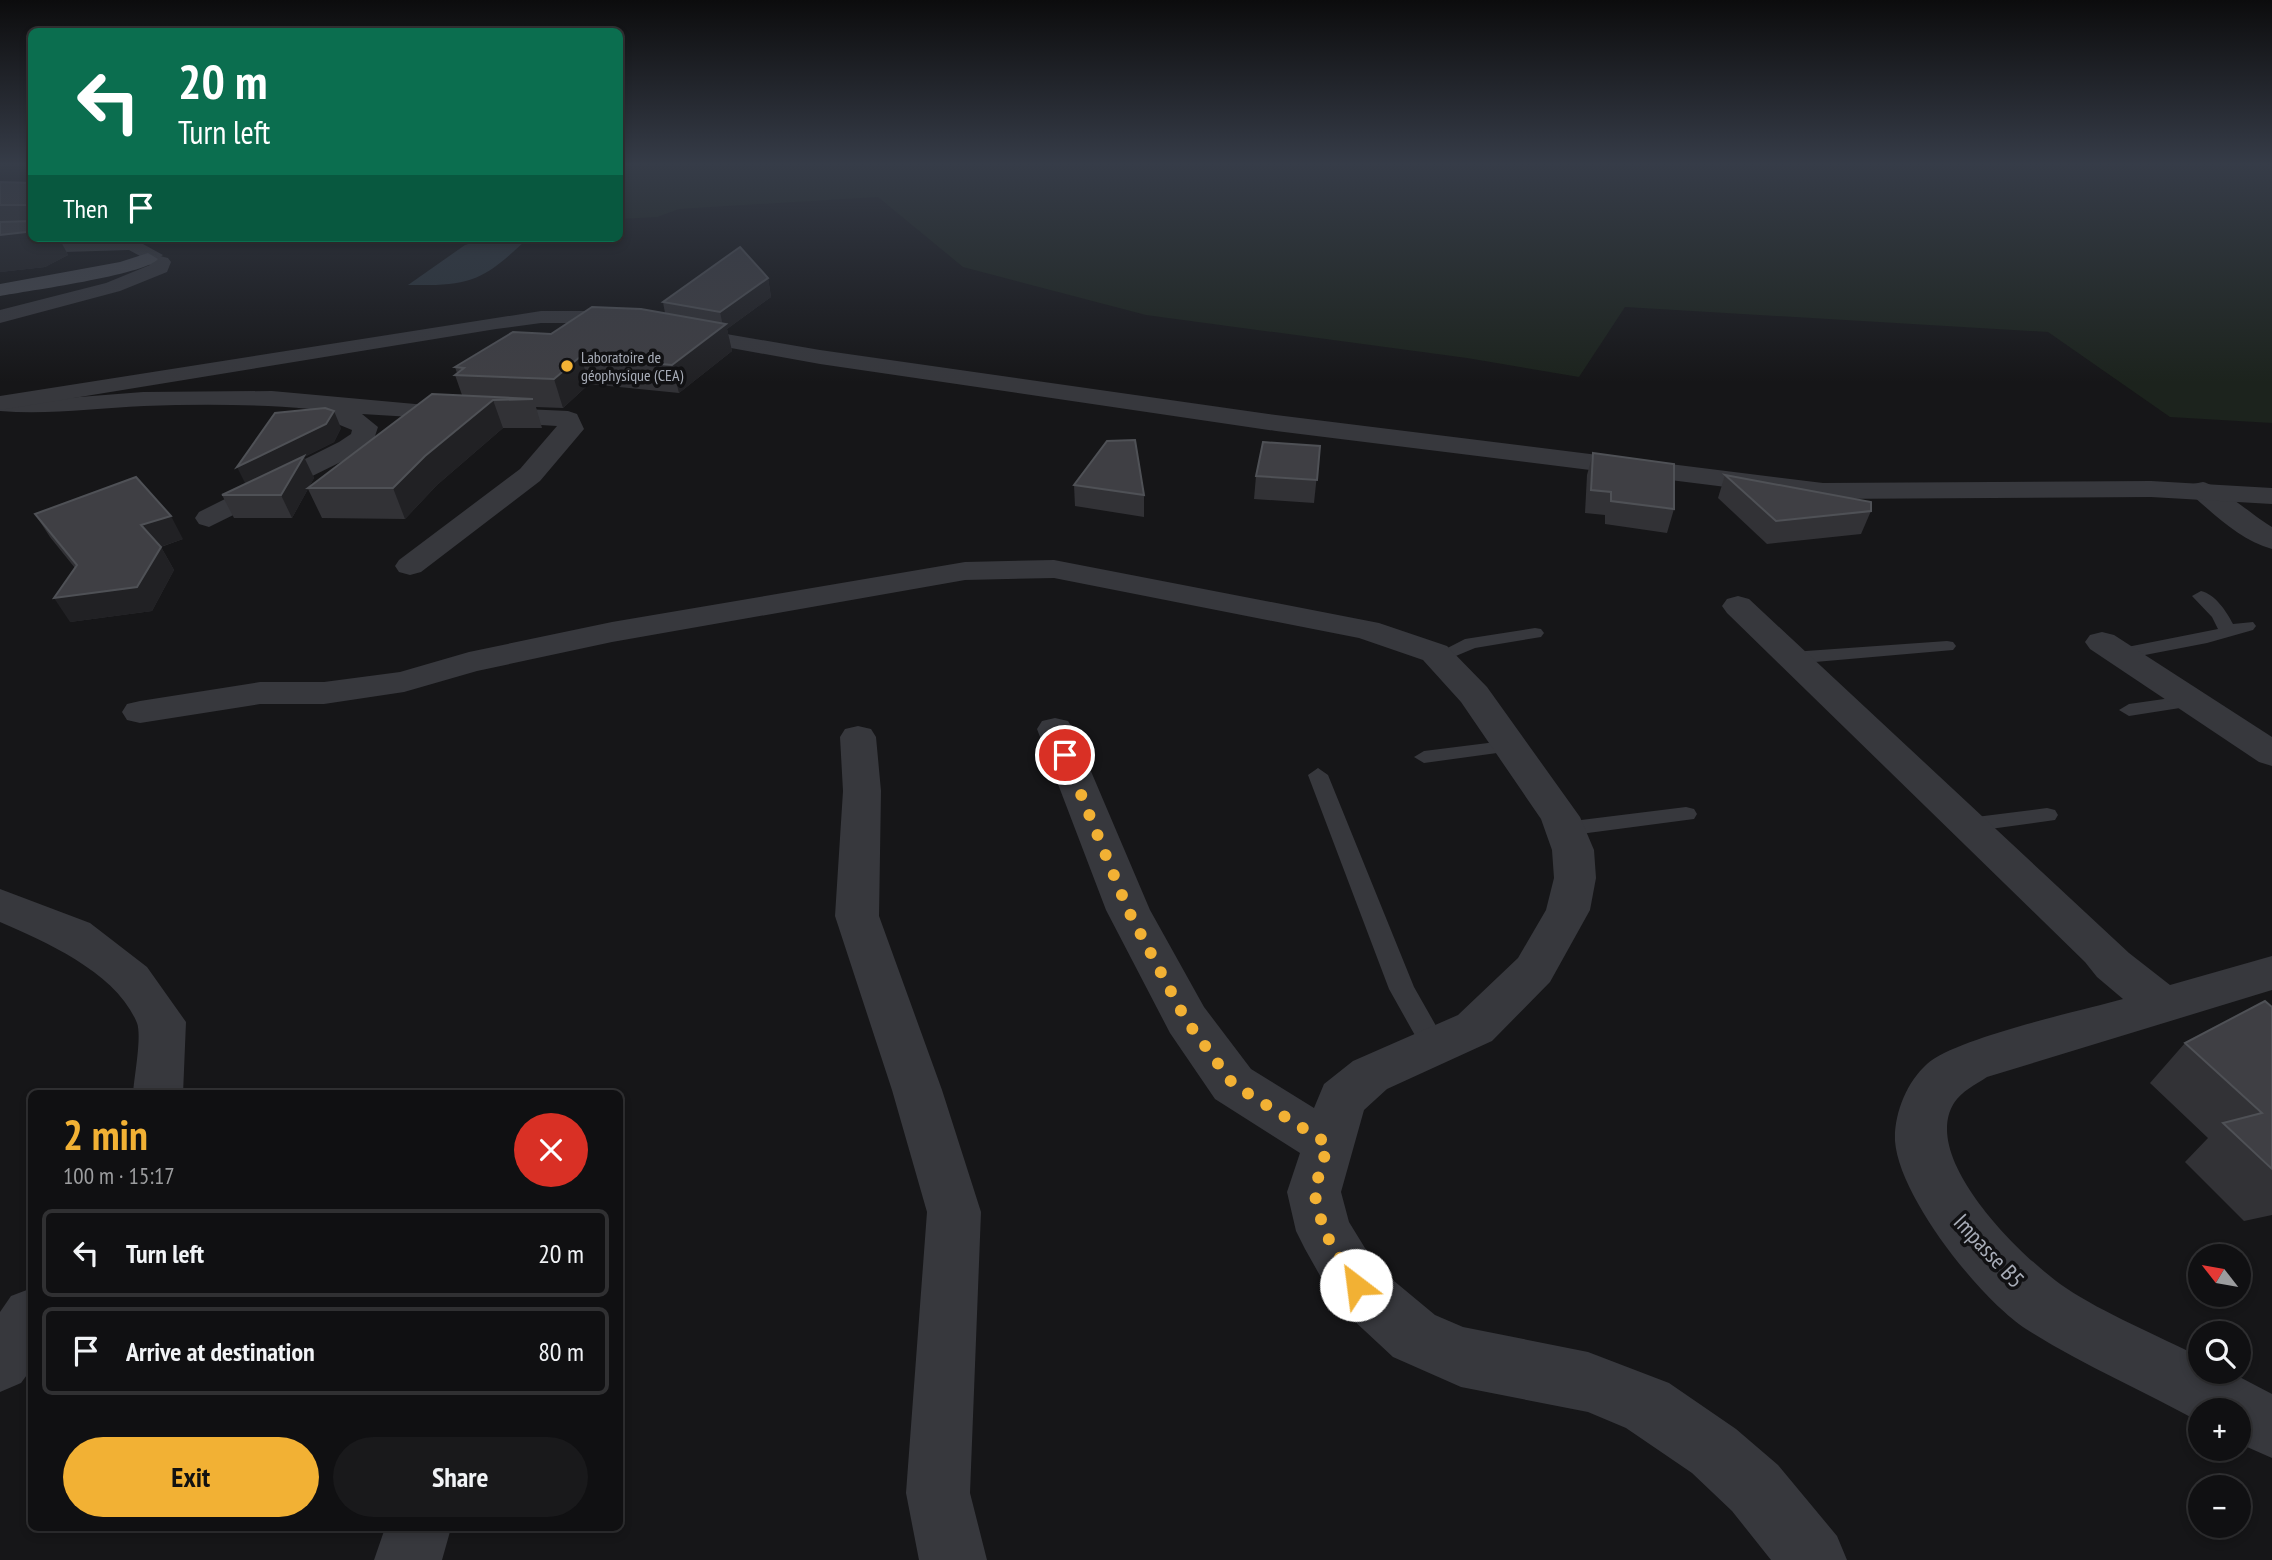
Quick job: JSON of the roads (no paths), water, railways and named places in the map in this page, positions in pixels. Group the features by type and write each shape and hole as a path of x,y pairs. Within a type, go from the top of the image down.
{"main road":[{"path":"0,290 124,267 148,259"}],"street":[{"path":"0,248 113,242"},
{"path":"134,242 151,252 153,255 148,259"},
{"path":"0,317 113,287 160,268 162,262 148,259"},
{"path":"0,404 496,323 579,317 820,357 1276,424 1824,491 2203,490 2272,496"},
{"path":"209,518 364,437 365,427 353,419 326,409 272,398"},
{"path":"0,404 41,407 143,399 272,398 415,411 568,419 571,429 530,475 410,566"},
{"path":"2203,490 2236,518 2272,540"},
{"path":"140,712 260,693 324,693 404,682 469,662 612,632 965,571 1054,569 1367,630 1407,642 1439,657 1474,695 1560,817 1573,850 1575,878 1568,909 1558,932 1534,970 1475,1028 1370,1075 1342,1099 1314,1192 1324,1231 1356,1285 1415,1336 1461,1357 1588,1382 1647,1405 1714,1451 1755,1489 1813,1560"},
{"path":"1738,606 2101,950 2113,965 2164,1006"},
{"path":"2111,648 2272,754"},
{"path":"1055,729 1128,910 1186,1020 1233,1084 1328,1144"},
{"path":"858,737 862,791 857,916 917,1090 954,1212 938,1493 953,1560"},
{"path":"0,905 74,935 131,979 162,1022 158,1090"},
{"name":"Impasse B5","path":"2272,973 1972,1062 1946,1077 1928,1098 1921,1140 1931,1175 1955,1219 1997,1264 2045,1308 2272,1427"},
{"path":"0,1362 28,1322"},
{"path":"408,1560 417,1531"}],"lane":[{"path":"2201,596 2220,615 2228,632"},
{"path":"2111,648 2228,632 2247,626"},
{"path":"1439,657 1471,643 1535,633"},
{"path":"1792,658 1947,646"},
{"path":"2129,710 2192,701"},
{"path":"1424,757 1511,746"},
{"path":"1318,775 1402,989 1435,1047"},
{"path":"1565,829 1686,814"},
{"path":"1968,825 2047,815"}],"place":[{"name":"Laboratoire de géophysique (CEA)","path":"567,366"}]}
